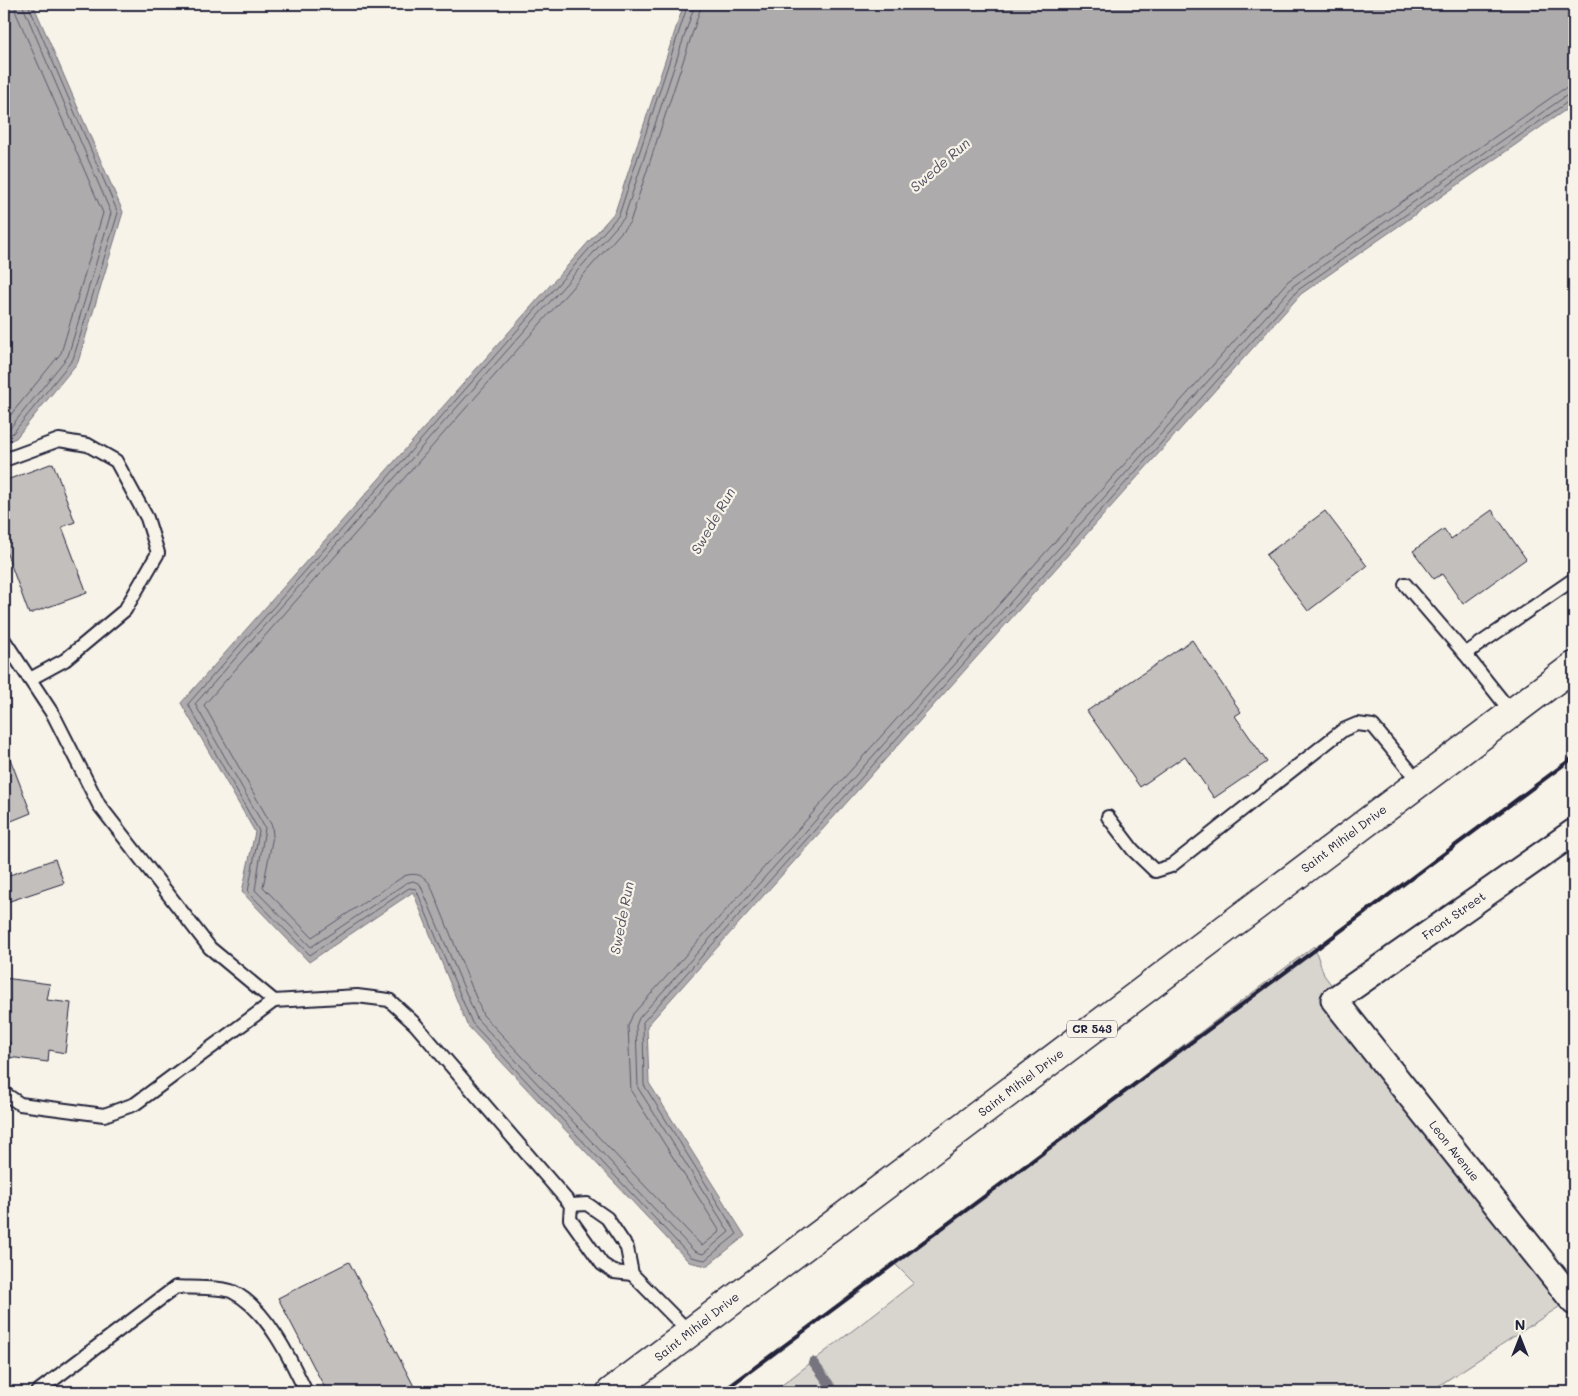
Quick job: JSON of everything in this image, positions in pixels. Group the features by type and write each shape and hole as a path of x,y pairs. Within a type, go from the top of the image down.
{"main road":[{"name":"Saint Mihiel Drive","path":"611,1392 1574,666"}],"street":[{"name":"Front Street","path":"1334,1000 1574,832"},
{"name":"Leon Avenue","path":"1334,1000 1574,1302"}],"lane":[{"path":"4,460 60,440 88,445 116,461 147,518 158,553 125,610 65,660 30,679"},
{"path":"1465,654 1530,607 1574,579"},
{"path":"1405,584 1512,713"},
{"path":"4,640 54,716 99,805 210,948 274,1000"},
{"path":"1108,817 1133,850 1155,871 1172,866 1342,730 1357,724 1373,726 1419,782"},
{"path":"4,1093 20,1104 104,1115 135,1104 274,1000 357,996 389,1000 415,1024 571,1205 570,1219 602,1264 614,1272 632,1274"},
{"path":"571,1205 587,1204 607,1218 627,1248 632,1274 690,1333"},
{"path":"37,1392 176,1287 232,1291 253,1307 272,1330 306,1392"}],"shaded area":[{"path":"1314,946 1324,975 1568,1301 1429,1392 773,1392 914,1283 895,1264"}],"water":[{"path":"4,4 33,4 123,212 78,362 16,438 4,443"},
{"path":"684,4 1574,4 1574,104 1301,294 647,1026 649,1083 745,1236 707,1266 689,1262 467,1025 413,892 309,962 242,892 255,832 181,703 615,212"}],"building":[{"path":"53,463 75,522 62,527 87,593 29,614 4,546 4,481"},
{"path":"1492,510 1526,559 1463,604 1442,574 1434,579 1413,551 1444,529 1451,539"},
{"path":"1325,511 1367,566 1308,611 1266,555"},
{"path":"1192,640 1241,712 1235,716 1267,762 1214,798 1185,756 1140,787 1087,711"},
{"path":"4,743 31,813 4,824"},
{"path":"55,859 64,883 4,903 4,877"},
{"path":"4,978 50,984 47,1000 71,1003 65,1053 49,1050 48,1062 8,1057 10,1042 4,1041"},
{"path":"349,1262 417,1392 327,1392 278,1298"}],"waterway":[{"name":"Swede Run","path":"813,1362 835,1392"}],"railway":[{"path":"722,1392 1574,757"}]}
